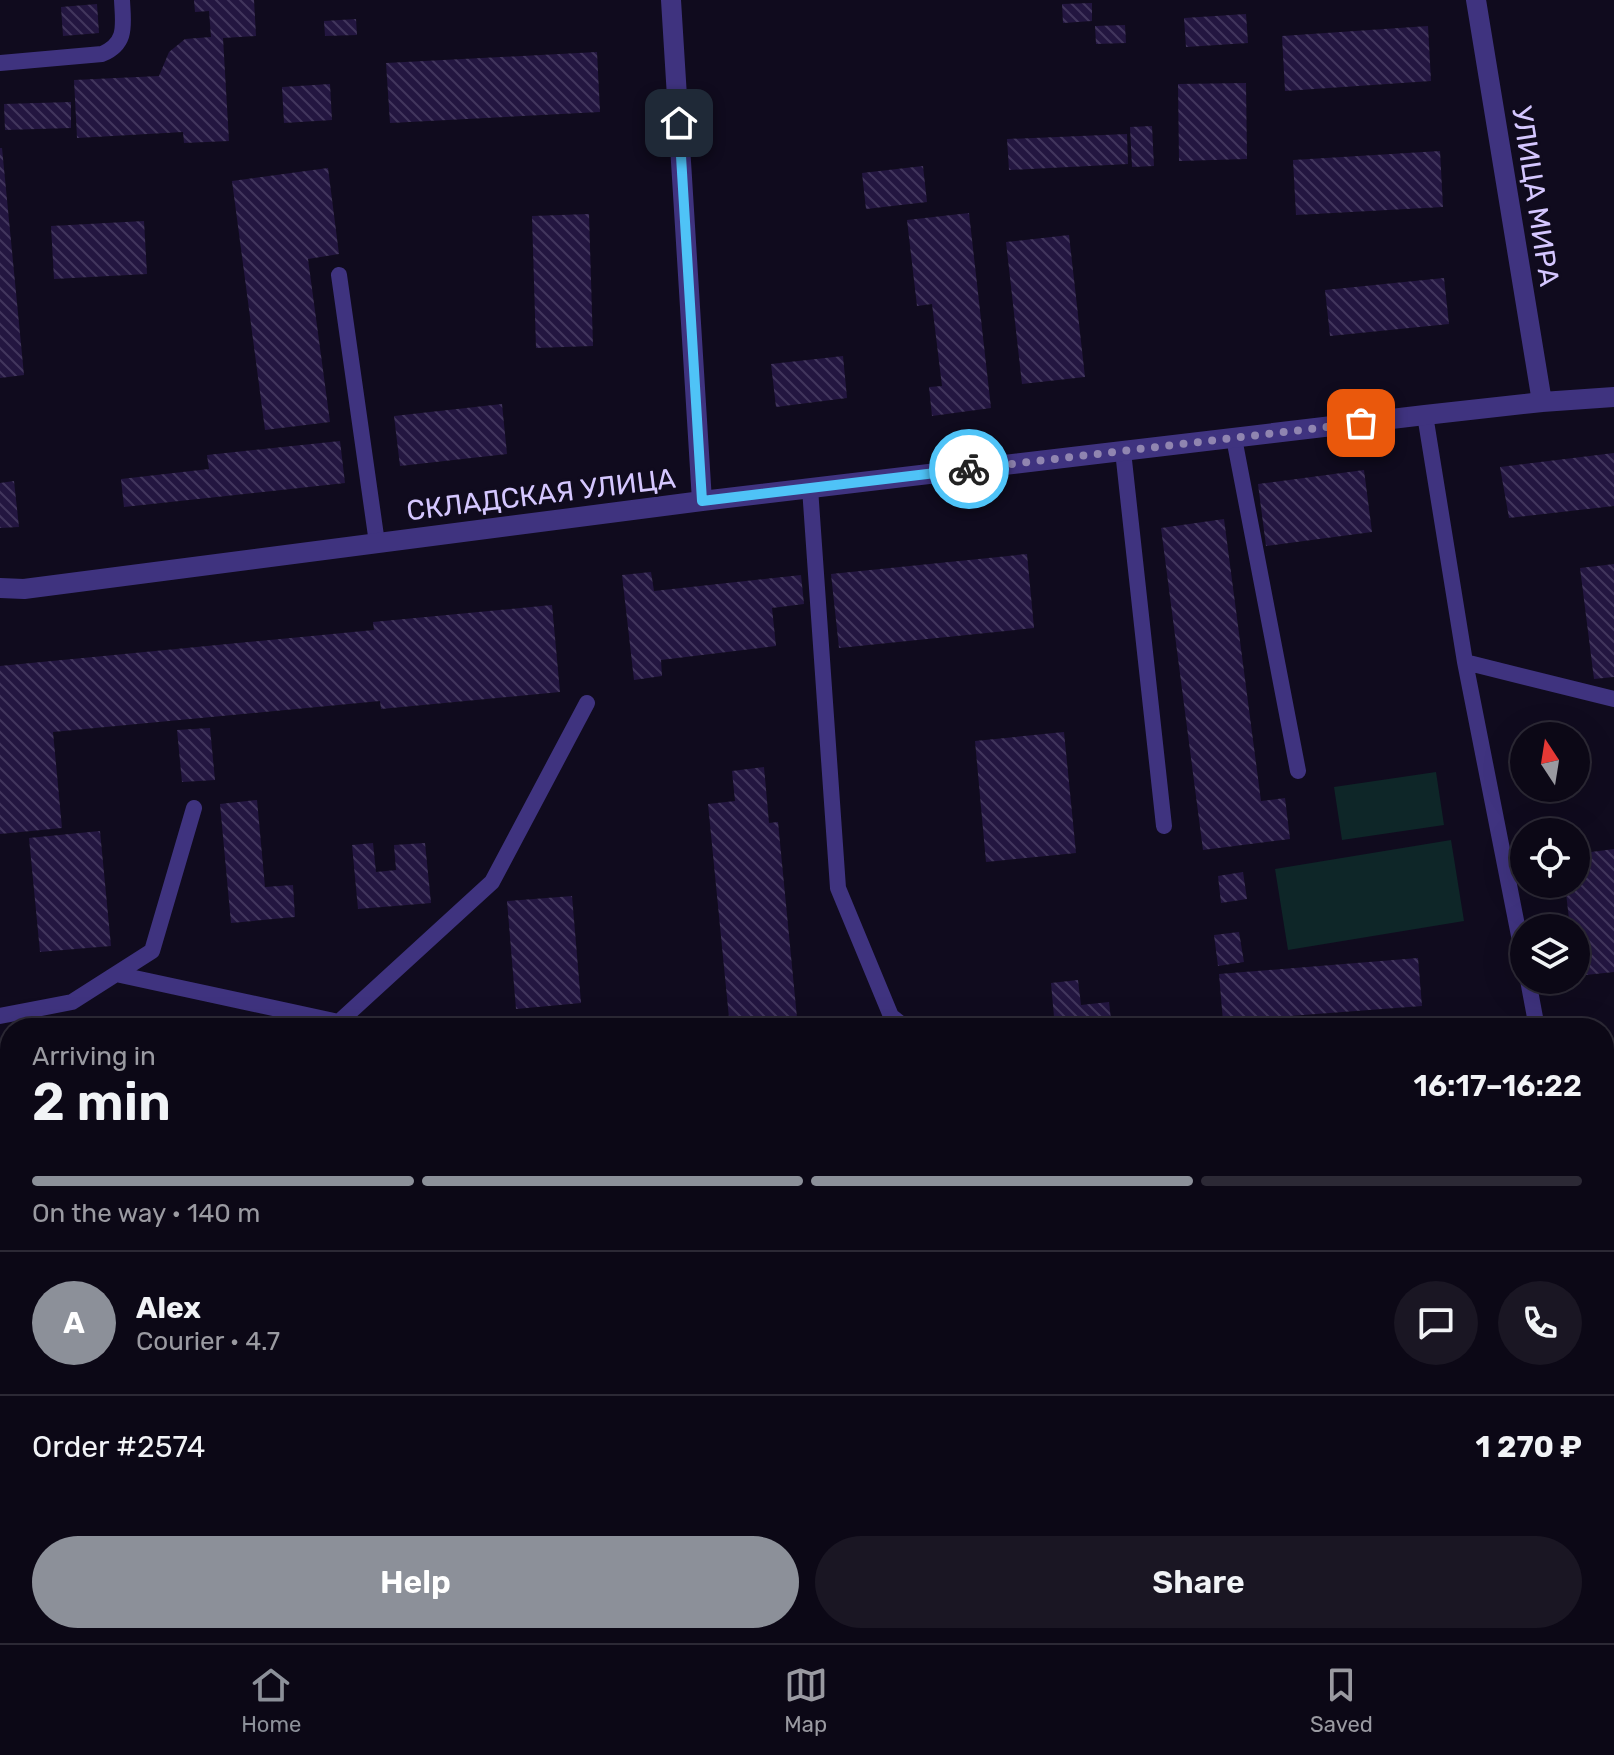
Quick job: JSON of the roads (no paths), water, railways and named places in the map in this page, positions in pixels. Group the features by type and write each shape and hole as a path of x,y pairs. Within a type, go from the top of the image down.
{"street":[{"path":"671,0 702,501"},
{"name":"УЛИЦА МИРА","path":"1476,0 1542,402"},
{"name":"СКЛАДСКАЯ УЛИЦА","path":"0,588 24,589 702,501 1425,415 1614,397"}],"lane":[{"path":"0,63 102,54 113,50 124,30 122,0"},
{"path":"339,275 377,543"},
{"path":"1425,415 1465,662 1515,914"},
{"path":"1234,438 1298,771"},
{"path":"1123,451 1164,826"},
{"path":"810,488 838,888 894,1018"},
{"path":"1465,662 1614,699"},
{"path":"343,1018 492,882 587,703"},
{"path":"0,1016 72,1002 152,951 194,808"},
{"path":"116,974 320,1018"},
{"path":"1531,994 1535,1018"}]}
